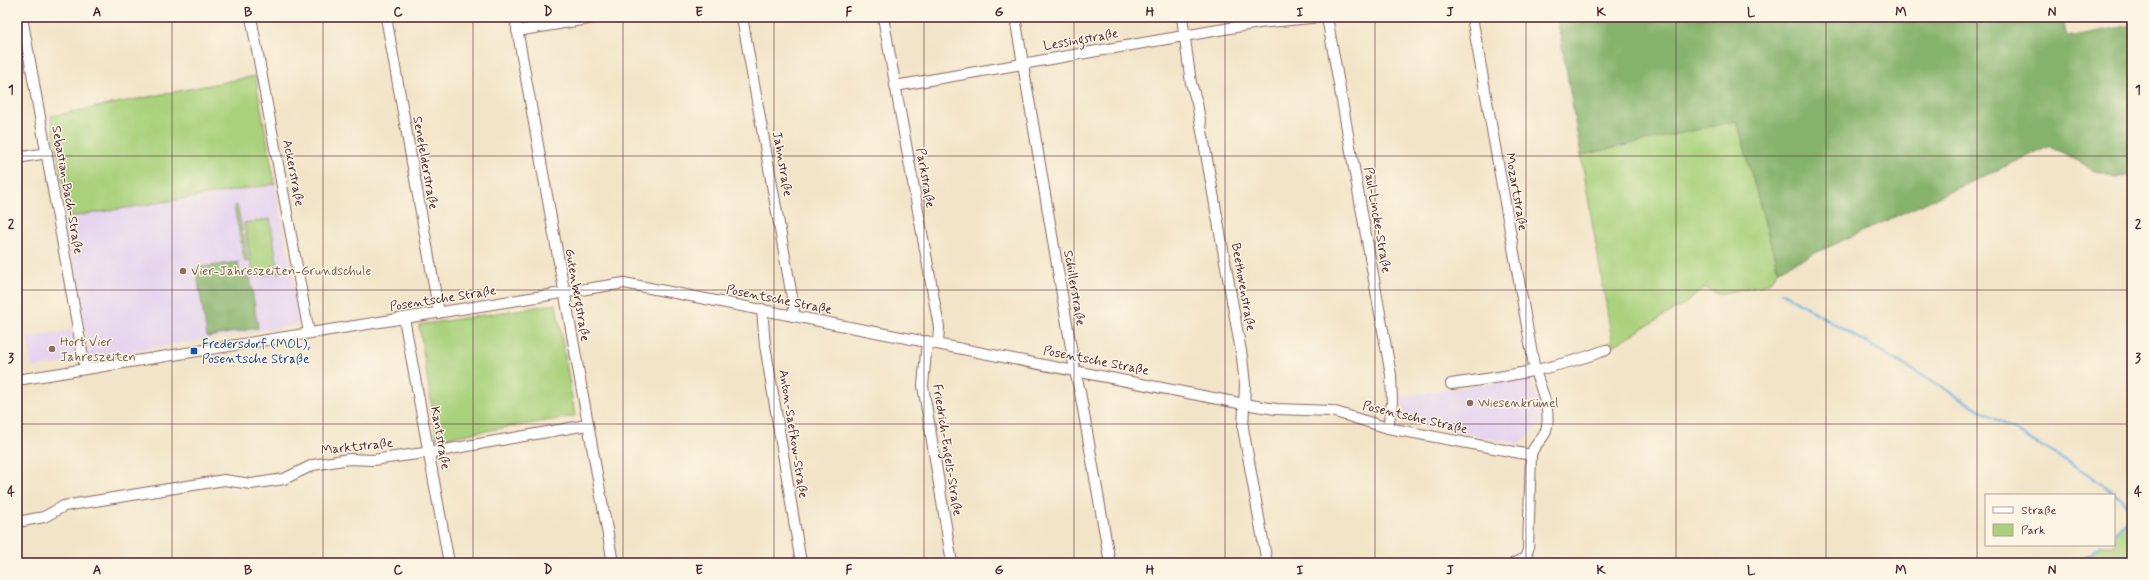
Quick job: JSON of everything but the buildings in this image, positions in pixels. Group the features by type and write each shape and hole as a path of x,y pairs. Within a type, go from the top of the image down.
{"street":[{"name":"Sebastian-Bach-Straße","path":"22,17 85,368"},
{"name":"Ackerstraße","path":"251,17 309,333"},
{"name":"Senefelderstraße","path":"386,17 439,313"},
{"name":"Gutenbergstraße","path":"515,17 587,425 613,563"},
{"path":"517,31 599,17"},
{"name":"Jahnstraße","path":"742,17 794,308 793,316"},
{"name":"Parkstraße","path":"883,17 939,327 938,344"},
{"name":"Schillerstraße","path":"1015,17 1075,370 1110,563"},
{"name":"Beethovenstraße","path":"1182,17 1191,83 1197,103 1242,357 1245,385 1243,428 1267,563"},
{"name":"Lessingstraße","path":"895,86 1185,36 1259,24 1320,17"},
{"name":"Paul-Lincke-Straße","path":"1328,17 1391,375 1392,402 1388,428"},
{"name":"Mozartstraße","path":"1472,17 1535,371 1544,395 1547,427 1544,436 1532,450 1531,455"},
{"path":"17,158 47,153"},
{"name":"Posentsche Straße","path":"17,380 624,283 1244,404 1284,410 1332,411 1388,428 1531,455"},
{"name":"Anton-Saefkow-Straße","path":"762,309 765,345 802,563"},
{"name":"Kantstraße","path":"404,318 430,452 449,563"},
{"name":"Friedrich-Engels-Straße","path":"927,341 923,386 952,563"},
{"path":"1451,384 1535,371 1579,360 1606,350"},
{"name":"Marktstraße","path":"17,522 44,517 64,506 224,480 251,484 291,476 313,465 349,460 373,460 430,452 587,425"},
{"path":"1514,563 1525,558 1528,550 1531,455"}],"shaded area":[{"name":"Vier-Jahreszeiten-Grundschule","path":"275,184 301,324 90,358 65,218"},
{"name":"Hort Vier Jahreszeiten","path":"72,330 77,361 32,368 27,337"},
{"name":"Wiesenkrümel","path":"1530,376 1540,411 1541,424 1520,444 1405,422 1401,396 1502,382"}],"green space":[{"path":"1557,17 2062,17 2067,37 2132,25 2132,174 2115,178 2095,170 2050,146 1778,270 1737,121 1581,155"},
{"path":"255,76 275,184 69,217 51,116"},
{"path":"1737,120 1778,270 1768,284 1718,294 1705,288 1684,304 1613,346 1581,155"},
{"path":"237,205 248,261 245,262 234,206"},
{"path":"270,219 279,273 253,277 244,223"},
{"path":"238,262 240,278 250,276 258,328 207,337 196,268"},
{"path":"556,304 575,416 437,439 419,325"},
{"path":"2132,516 2132,563 2076,563 2100,546 2115,546 2115,533"}],"waterway":[{"path":"1781,292 2088,474 2115,494"},
{"path":"2115,494 2132,510"},
{"path":"2115,533 2132,516"},
{"path":"2076,563 2100,546"}],"place":[{"name":"Vier-Jahreszeiten-Grundschule","path":"183,271"},
{"name":"Hort Vier Jahreszeiten","path":"52,349"},
{"name":"Fredersdorf (MOL), Posentsche Straße","path":"194,351"},
{"name":"Wiesenkrümel","path":"1470,403"}]}
